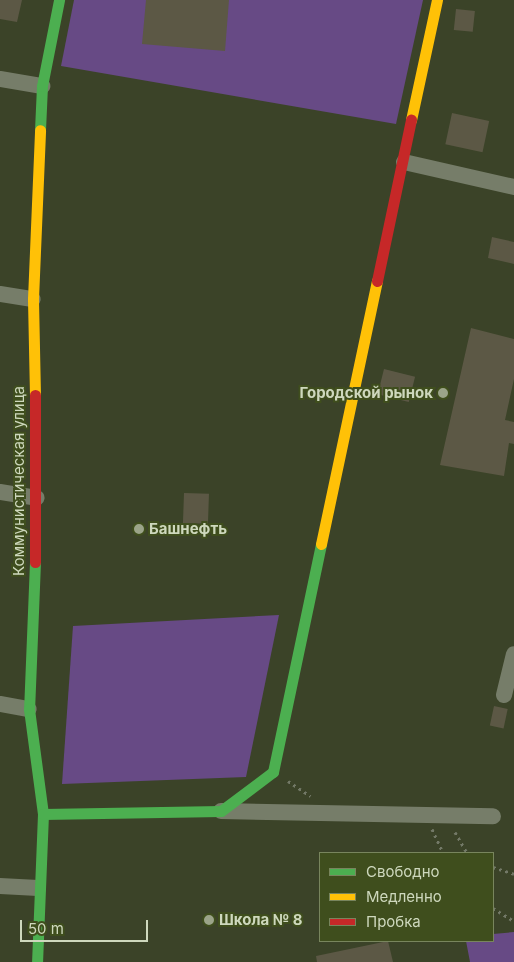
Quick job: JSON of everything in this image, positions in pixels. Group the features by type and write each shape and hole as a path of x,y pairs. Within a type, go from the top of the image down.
{"street":[{"name":"Коммунистическая улица","path":"37,962 38,888 43,814 29,709 37,498 33,299 42,86 59,0"},
{"path":"221,811 273,772 437,0"},
{"path":"0,79 42,86"},
{"path":"404,162 514,187"},
{"path":"0,294 33,299"},
{"path":"0,492 37,498"},
{"path":"504,695 514,654"},
{"path":"0,704 29,709"},
{"path":"43,814 221,811 493,816"},
{"path":"0,886 38,888"}],"path":[{"path":"273,772 313,798"},
{"path":"426,815 443,852"},
{"path":"447,816 466,852"},
{"path":"494,867 514,874"},
{"path":"494,909 514,921"}],"shaded area":[{"path":"74,0 423,0 396,124 61,66"},
{"path":"279,615 246,777 62,784 73,626"},
{"path":"514,932 514,962 470,962 466,942 494,942 494,934"}],"building":[{"path":"0,0 22,0 17,22 0,19"},
{"path":"146,0 229,0 225,51 142,44"},
{"path":"456,9 475,11 473,32 454,30"},
{"path":"452,113 489,121 483,152 445,144"},
{"path":"492,237 514,242 514,264 488,258"},
{"path":"471,328 514,339 514,379 505,420 514,422 514,444 509,443 504,476 440,465"},
{"path":"384,369 415,377 409,402 378,394"},
{"path":"184,493 209,494 208,524 183,523"},
{"path":"494,706 508,709 504,728 490,726"},
{"path":"388,942 393,962 317,962 316,956"}],"traffic: fast":[{"path":"40,130 42,86 59,0"},
{"path":"43,814 221,811 273,772 321,544"},
{"path":"35,562 29,709 43,814 37,962"}],"traffic: slow":[{"path":"411,120 437,0"},
{"path":"35,395 33,299 40,130"},
{"path":"321,544 377,281"}],"traffic: jam":[{"path":"377,281 411,120"},
{"path":"35,395 35,562"}],"place":[{"name":"Городской рынок","path":"443,393"},
{"name":"Башнефть","path":"139,529"},
{"name":"Школа № 8","path":"209,920"}]}
